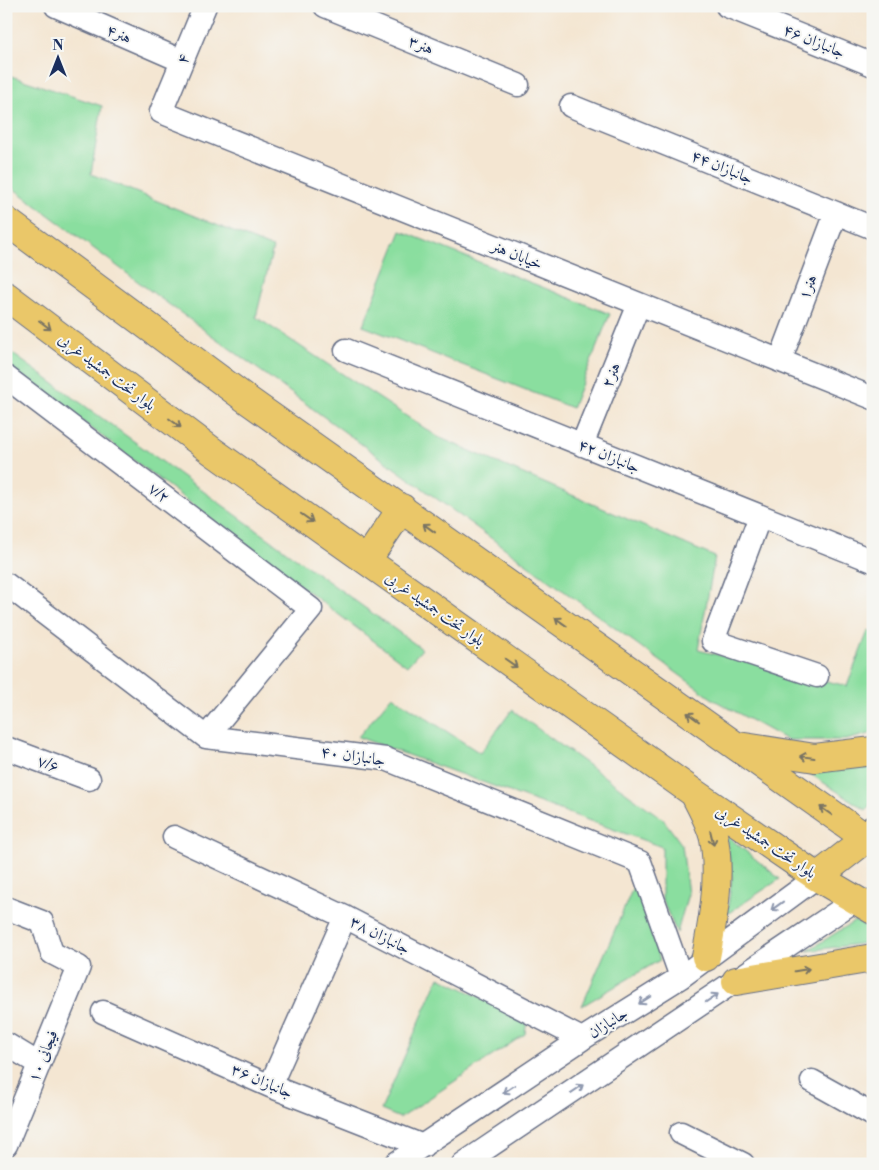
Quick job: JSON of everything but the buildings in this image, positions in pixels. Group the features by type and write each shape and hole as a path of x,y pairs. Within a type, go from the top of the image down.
{"main road":[{"path":"6,221 249,401 402,508 732,745 870,838 817,877"},
{"name":"بلوار تخت جمشید غربی","path":"6,296 212,451 694,793 817,877 867,899"},
{"path":"367,560 402,508"},
{"path":"732,745 815,758 873,752"},
{"path":"694,793 714,838 716,878 713,919 706,958"},
{"path":"736,982 873,958"}],"street":[{"name":"هنر۴","path":"56,6 182,61"},
{"name":"۴","path":"161,112 205,6"},
{"name":"هنر۳","path":"325,6 518,85"},
{"name":"۴۶ جانبازان","path":"727,6 873,64"},
{"name":"۴۴ جانبازان","path":"571,106 873,228"},
{"name":"خیابان هنر","path":"161,112 873,398"},
{"name":"هنر۱","path":"780,361 836,213"},
{"name":"هنر۲","path":"582,445 639,304"},
{"name":"۴۲ جانبازان","path":"346,350 873,561"},
{"name":"۷/۲","path":"6,377 311,609 206,737"},
{"path":"760,516 713,641 817,676"},
{"path":"6,584 206,737"},
{"name":"۴۰ جانبازان","path":"206,737 386,759 640,862 681,977"},
{"name":"۷/۶","path":"6,748 89,779"},
{"name":"۳۸ جانبازان","path":"174,837 345,916 582,1039"},
{"name":"جانبازان","path":"395,1164 582,1039 681,977 817,877"},
{"path":"463,1164 736,982 867,899"},
{"name":"فیجانی ۱۰","path":"6,908 42,922 52,953 79,967 6,1146"},
{"path":"270,1086 345,916"},
{"name":"۳۶ جانبازان","path":"103,1012 270,1086 423,1146"},
{"path":"6,1044 39,1064"},
{"path":"812,1081 873,1114"},
{"path":"480,1108 503,1138"},
{"path":"682,1133 743,1164"}],"green space":[{"path":"11,76 102,106 91,174 273,248 256,317 438,437 715,557 698,650 847,686 868,631 873,633 873,733 846,740 787,740 714,700 156,295 6,183 6,83"},
{"path":"401,231 610,314 572,408 363,326"},
{"path":"6,349 422,649 407,666 6,364"},
{"path":"392,696 480,753 512,710 663,819 682,845 688,894 677,933 662,900 662,847 358,737"},
{"path":"873,764 873,801 866,810 804,770"},
{"path":"726,835 780,879 727,914 732,877"},
{"path":"635,883 660,960 582,1006"},
{"path":"855,921 873,930 873,942 807,951"},
{"path":"439,977 527,1020 525,1034 400,1118 381,1110"}]}
